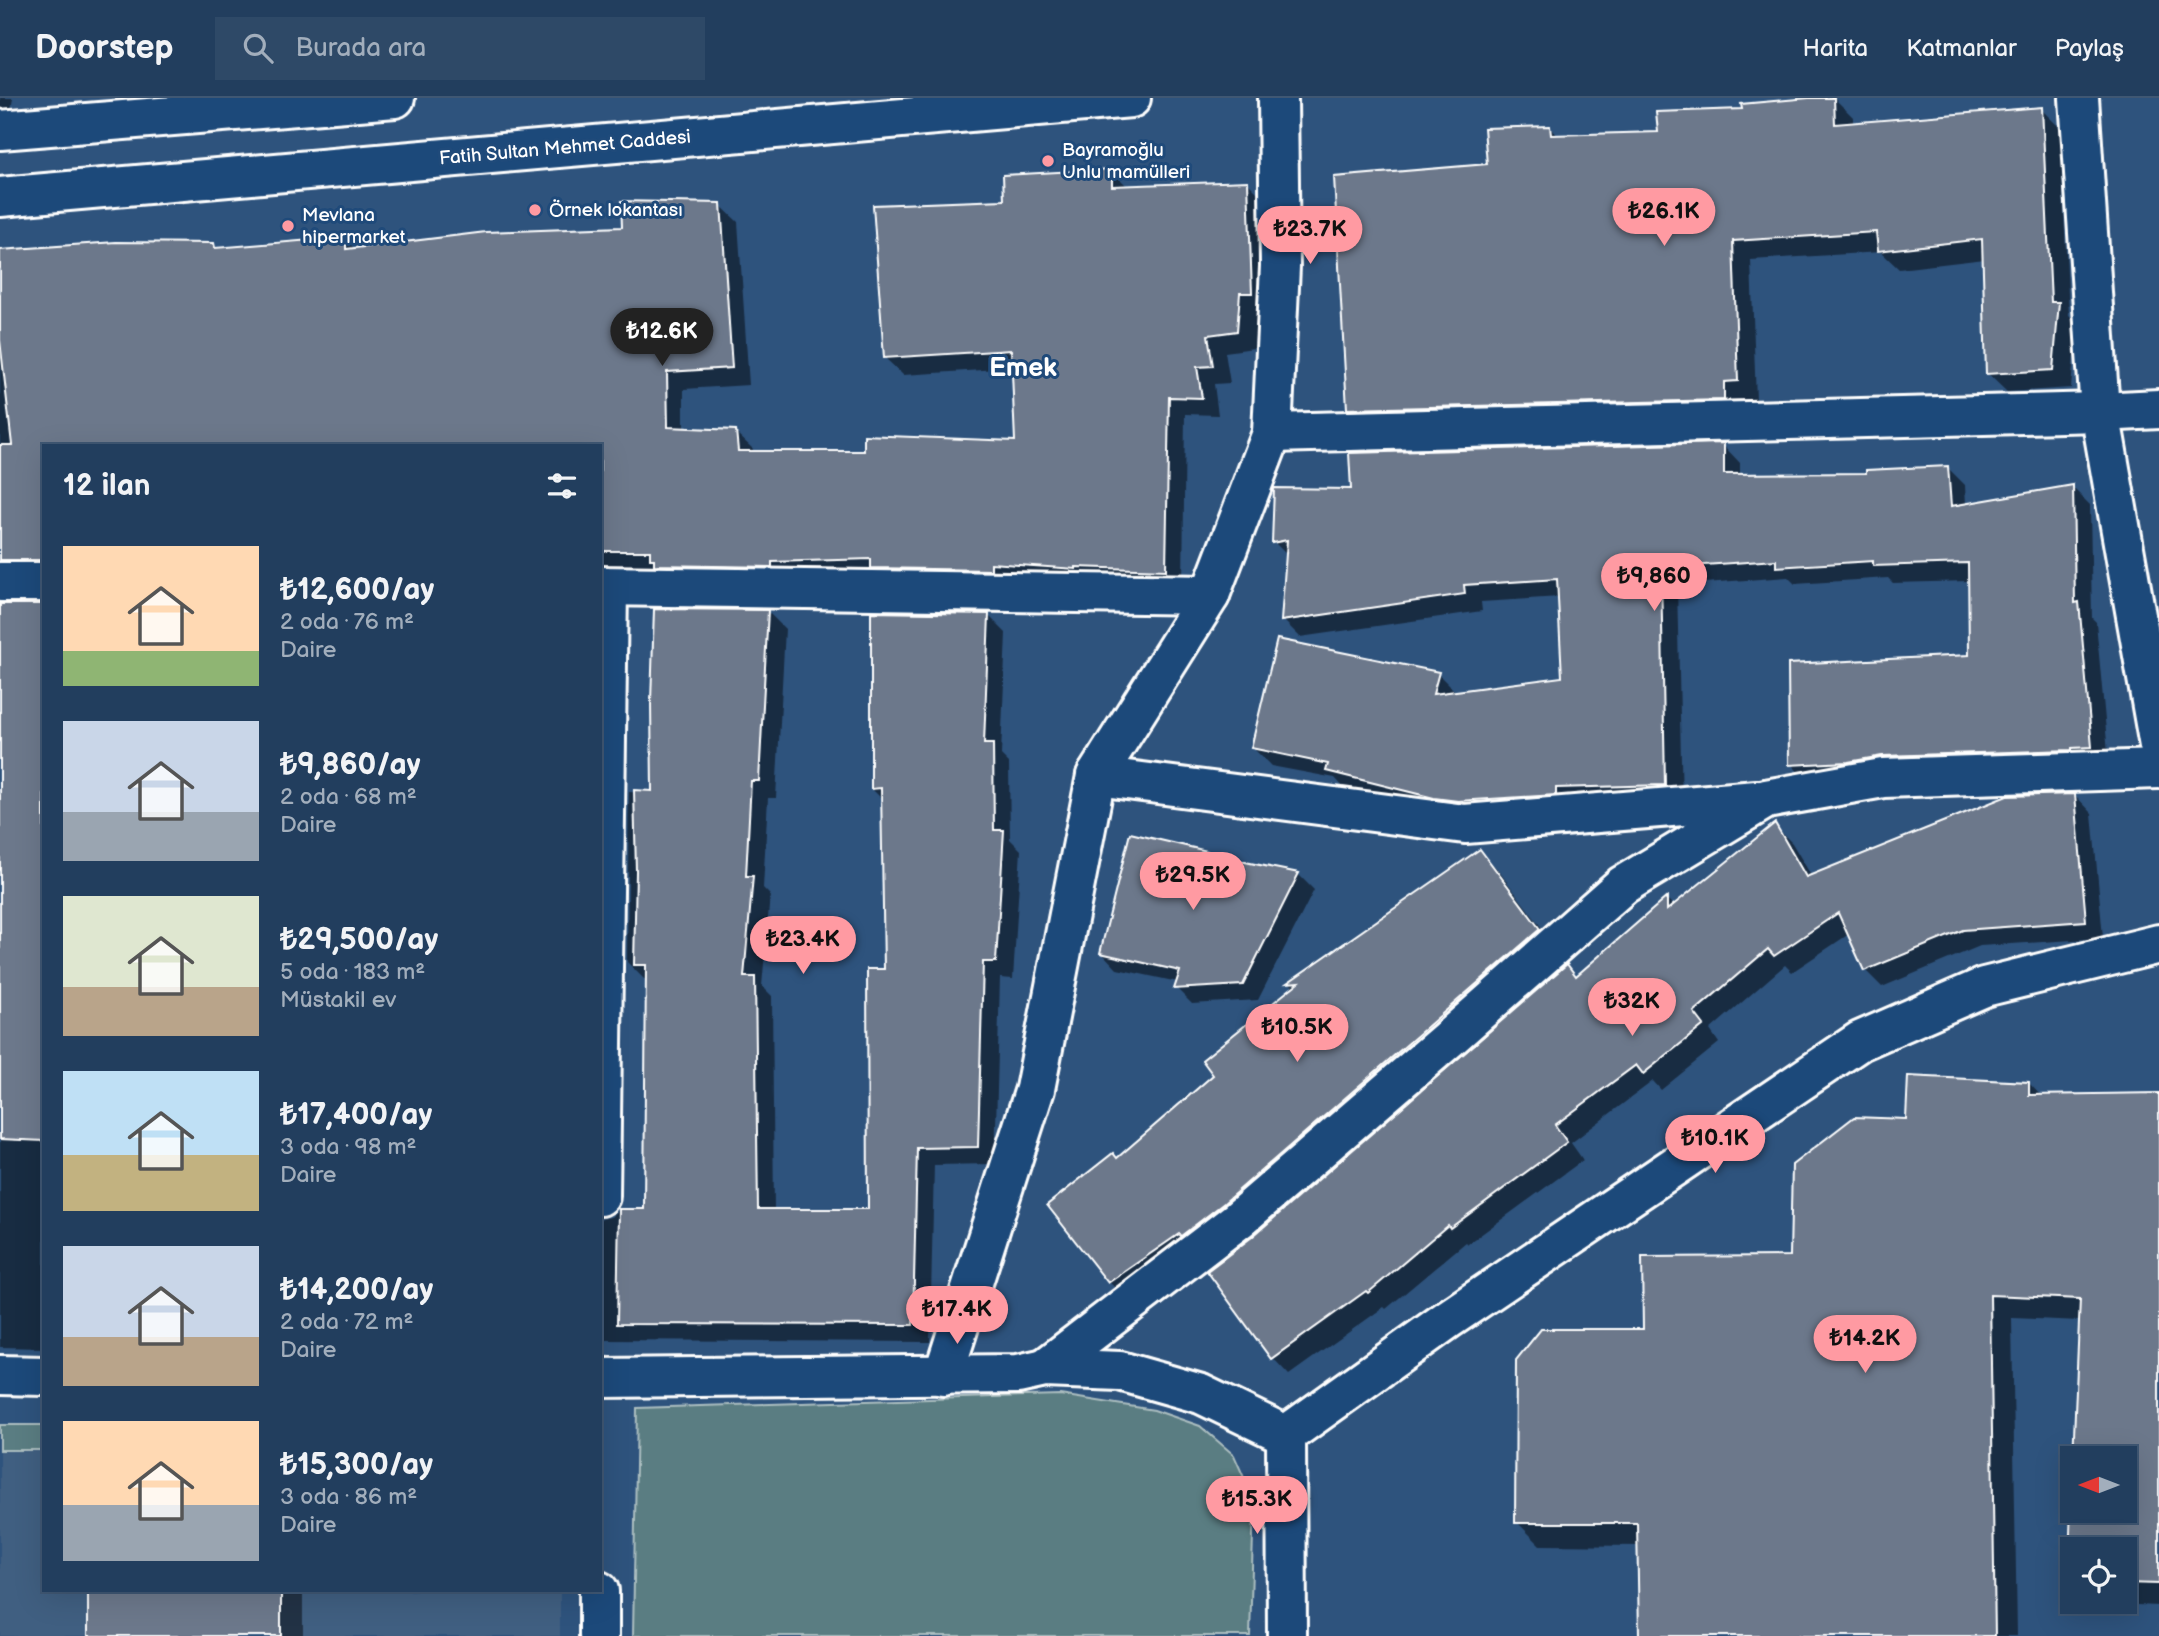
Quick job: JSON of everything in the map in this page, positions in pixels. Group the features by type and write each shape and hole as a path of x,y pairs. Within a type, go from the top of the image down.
{"street":[{"path":"0,130 231,106 395,98"},
{"name":"Fatih Sultan Mehmet Caddesi","path":"0,197 1130,98"},
{"path":"943,1376 1035,1089 1096,776 1210,595 1272,433 1280,266 1278,98"},
{"path":"2079,98 2100,412 2159,746"},
{"path":"1272,433 2159,409"},
{"path":"0,582 42,582"},
{"path":"602,892 604,587 1210,595"},
{"path":"1096,776 1465,824 1766,799 1883,778 2159,769"},
{"path":"1045,1368 1238,1220 1623,885 1766,799"},
{"path":"1286,1436 1447,1320 1860,1041 1984,987 2159,944"},
{"path":"602,1378 943,1376 1018,1374 1045,1368 1119,1371 1201,1394 1286,1436"},
{"path":"0,1375 42,1376"},
{"path":"1286,1436 1287,1636"},
{"path":"599,1592 599,1636"}],"shaded area":[{"path":"0,1450 42,1450 42,1592 560,1592 560,1636 0,1636"}],"green space":[{"path":"1060,1395 1154,1410 1200,1426 1234,1455 1254,1500 1250,1636 633,1636 637,1408"},
{"path":"0,1425 42,1425 42,1450 0,1450"}],"building":[{"path":"1834,98 1835,124 2042,107 2051,302 2059,302 2053,370 1986,374 1982,239 1878,251 1876,232 1733,241 1738,381 1724,382 1724,400 1347,409 1334,177 1487,164 1484,128 1550,126 1551,135 1658,132 1656,112 1742,109 1741,104"},
{"path":"1112,169 1112,186 1248,181 1252,293 1240,293 1237,331 1208,335 1213,366 1197,367 1202,398 1169,397 1166,570 1076,569 991,563 991,570 871,568 871,559 772,562 772,567 654,565 654,559 650,559 650,551 602,551 602,444 42,444 42,560 0,560 0,445 12,445 0,340 0,250 116,242 214,243 215,248 346,237 346,249 486,232 622,227 621,201 721,203 732,368 667,372 668,427 736,430 738,451 864,451 864,435 1015,441 1011,350 884,358 873,205 1004,200 1003,175"},
{"path":"1724,443 1724,474 1866,473 1866,470 1948,466 1951,506 2073,485 2075,603 2079,602 2092,747 2072,750 1882,756 1848,762 1789,765 1788,664 1969,655 1968,563 1873,566 1873,561 1776,567 1776,560 1661,568 1665,785 1556,788 1556,795 1458,801 1434,798 1326,771 1328,764 1251,748 1277,639 1439,672 1433,694 1562,677 1557,579 1464,585 1465,594 1281,621 1287,540 1272,543 1274,488 1351,489 1349,453"},
{"path":"0,604 42,604 42,1141 0,1139"},
{"path":"654,609 768,610 759,781 751,781 746,876 753,876 744,977 755,977 758,1209 868,1209 867,969 884,969 881,788 871,789 871,612 989,614 984,744 993,744 994,830 1004,830 996,962 983,962 978,1147 917,1148 913,1325 617,1324 619,1209 644,1209 646,965 634,965 634,790 652,791"},
{"path":"2075,794 2086,921 1963,930 1864,971 1838,913 1774,956 1768,949 1694,1012 1704,1025 1643,1074 1636,1065 1555,1125 1567,1142 1450,1228 1448,1225 1368,1293 1366,1291 1271,1359 1207,1271 1252,1237 1567,964 1576,976 1667,897 1667,910 1775,823 1806,877 2007,796"},
{"path":"1130,833 1207,851 1206,854 1299,873 1243,985 1174,989 1180,971 1100,953"},
{"path":"1480,849 1540,929 1224,1203 1181,1236 1179,1234 1108,1283 1047,1205 1113,1153 1117,1158 1213,1075 1202,1060 1299,982 1287,983"},
{"path":"1908,1076 2029,1082 2029,1095 2159,1093 2159,1584 2137,1583 2137,1537 2070,1537 2070,1523 2137,1523 2137,1446 2074,1446 2080,1299 1990,1295 1995,1636 1639,1636 1637,1523 1515,1523 1516,1360 1541,1329 1643,1329 1642,1257 1790,1256 1792,1165 1854,1117 1906,1119"},
{"path":"88,1592 281,1592 281,1636 88,1636"}],"place":[{"name":"Bayramoğlu Unlu mamülleri","path":"1048,161"},
{"name":"Örnek lokantası","path":"535,210"},
{"name":"Mevlana hipermarket","path":"288,226"}],"district":[{"name":"Emek","path":"1023,368"}]}
